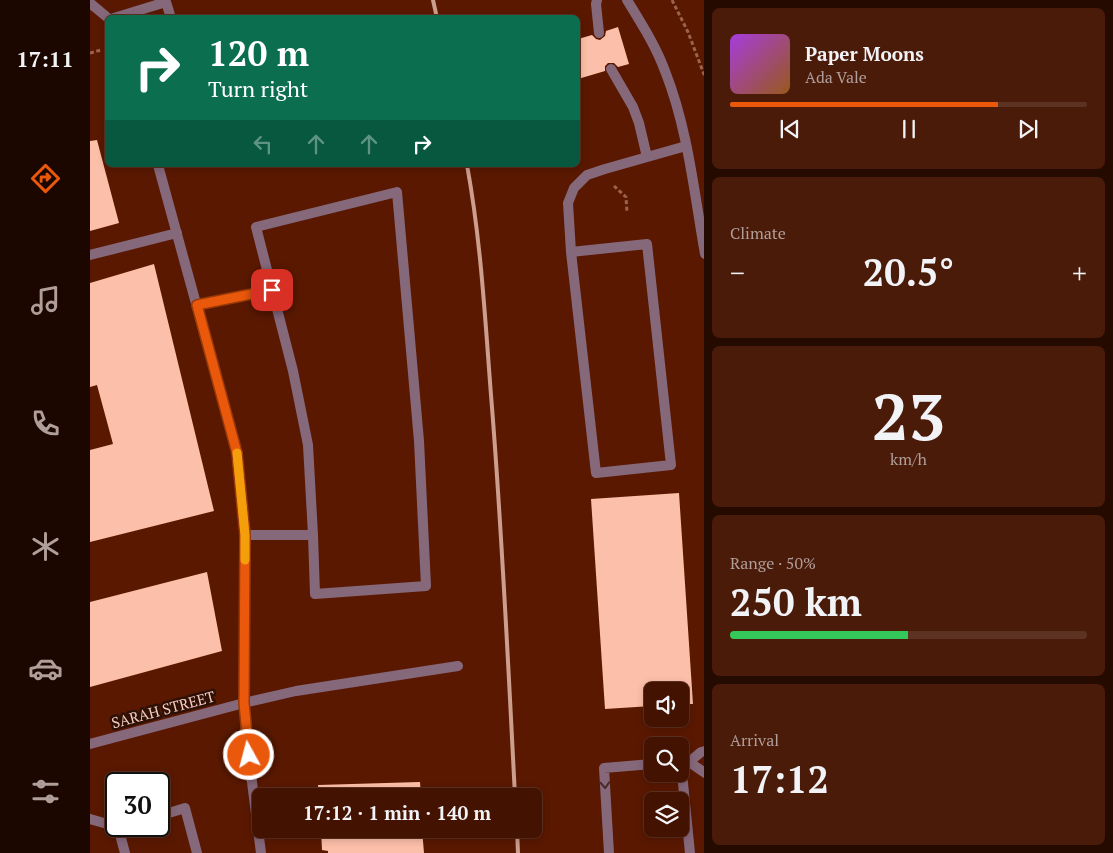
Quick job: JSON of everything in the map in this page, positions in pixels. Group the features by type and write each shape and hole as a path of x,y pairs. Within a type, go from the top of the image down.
{"street":[{"path":"597,0 599,33"},
{"path":"627,0 649,35 665,71 681,118 704,254"},
{"path":"124,15 166,2 170,15"},
{"path":"90,3 105,16"},
{"path":"611,70 633,107 640,124 647,157"},
{"path":"571,252 647,244 671,465 596,473 571,252 568,203 574,188 587,175 686,146"},
{"path":"159,167 237,453 245,535 244,703 246,735 262,853"},
{"path":"397,192 419,440 426,586 315,594 313,535 308,444 294,371 256,227 397,192"},
{"path":"90,255 177,233"},
{"path":"197,305 272,290"},
{"path":"245,535 313,535"},
{"name":"SARAH STREET","path":"90,744 296,691 458,666"},
{"path":"689,760 704,751"},
{"path":"609,853 604,768 644,765"},
{"path":"689,765 704,772"},
{"path":"685,782 690,853"},
{"path":"170,813 185,808 197,853"},
{"path":"90,819 105,823"},
{"path":"122,837 125,853"}],"path":[{"path":"672,0 688,32 704,77"},
{"path":"90,53 101,50"},
{"path":"614,186 626,197 627,213"}],"building":[{"path":"618,27 629,64 618,67 614,63 608,63 605,66 605,71 580,78 580,38 592,35 600,40 605,36 606,31"},
{"path":"97,140 119,223 90,231 90,141"},
{"path":"154,264 214,511 90,542 90,450 113,444 97,385 90,387 90,283"},
{"path":"679,493 693,704 689,704 689,682 644,682 644,707 605,709 591,499"},
{"path":"207,572 222,651 90,687 90,602"},
{"path":"420,782 420,788 318,788 318,785"},
{"path":"321,838 423,838 424,853 328,853 328,851 322,850"}],"railway":[{"path":"433,0 436,15"},
{"path":"467,167 479,251 495,445 515,788"},
{"path":"517,838 518,853"}],"slow traffic":[{"path":"237,453 245,535 245,560"}],"route":[{"path":"249,755 244,703 245,535 237,453 197,305 272,290"}]}
